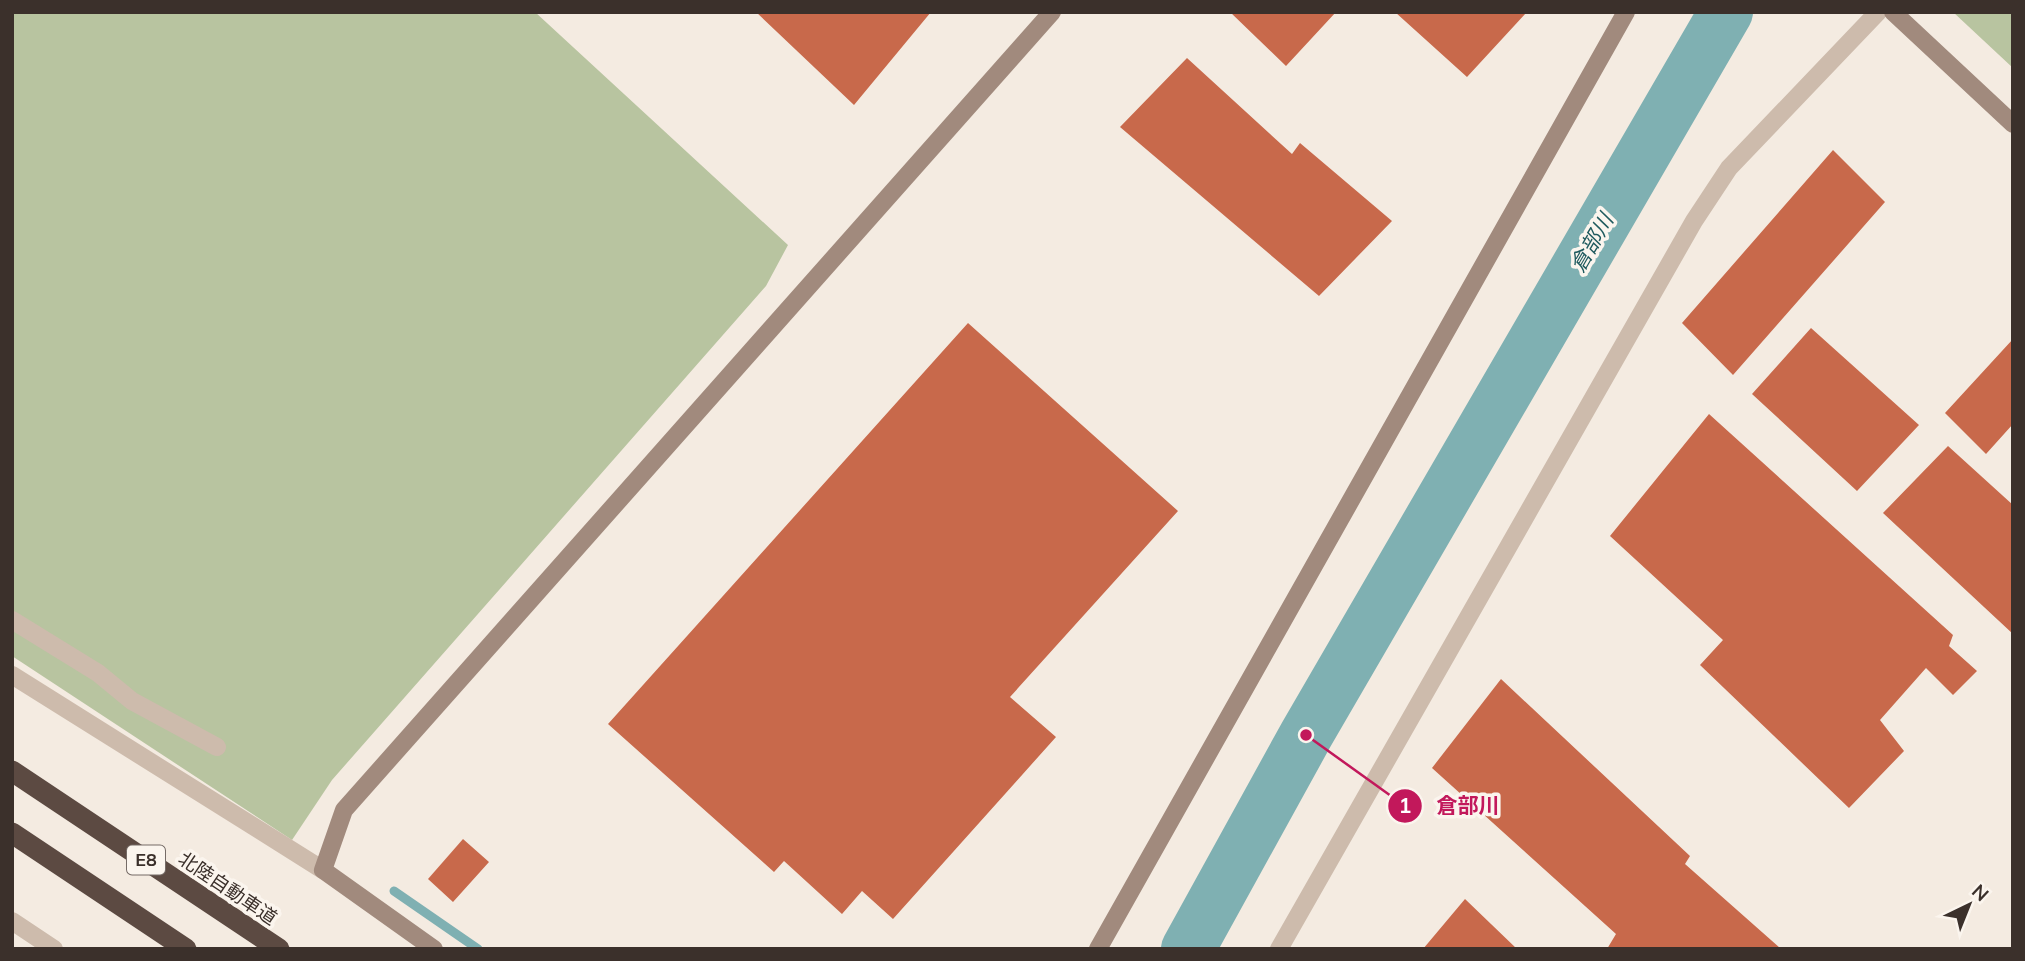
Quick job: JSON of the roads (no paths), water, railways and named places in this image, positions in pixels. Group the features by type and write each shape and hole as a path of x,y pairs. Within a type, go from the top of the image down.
{"highway":[{"name":"北陸自動車道","path":"12,771 279,949"},
{"path":"12,833 186,949"}],"street":[{"path":"323,870 344,810 1052,12"},
{"path":"1098,949 1626,12"},
{"path":"1279,949 1694,221 1729,168 1878,12"},
{"path":"1893,12 2013,124"},
{"path":"12,620 98,673 132,701 217,747"},
{"path":"15,684 323,870 434,949"},
{"path":"12,920 54,949"}],"waterway":[{"name":"倉部川","path":"1188,949 1306,735 1726,12"},
{"path":"394,891 478,949"}],"place":[{"name":"倉部川","path":"1306,735"}]}
